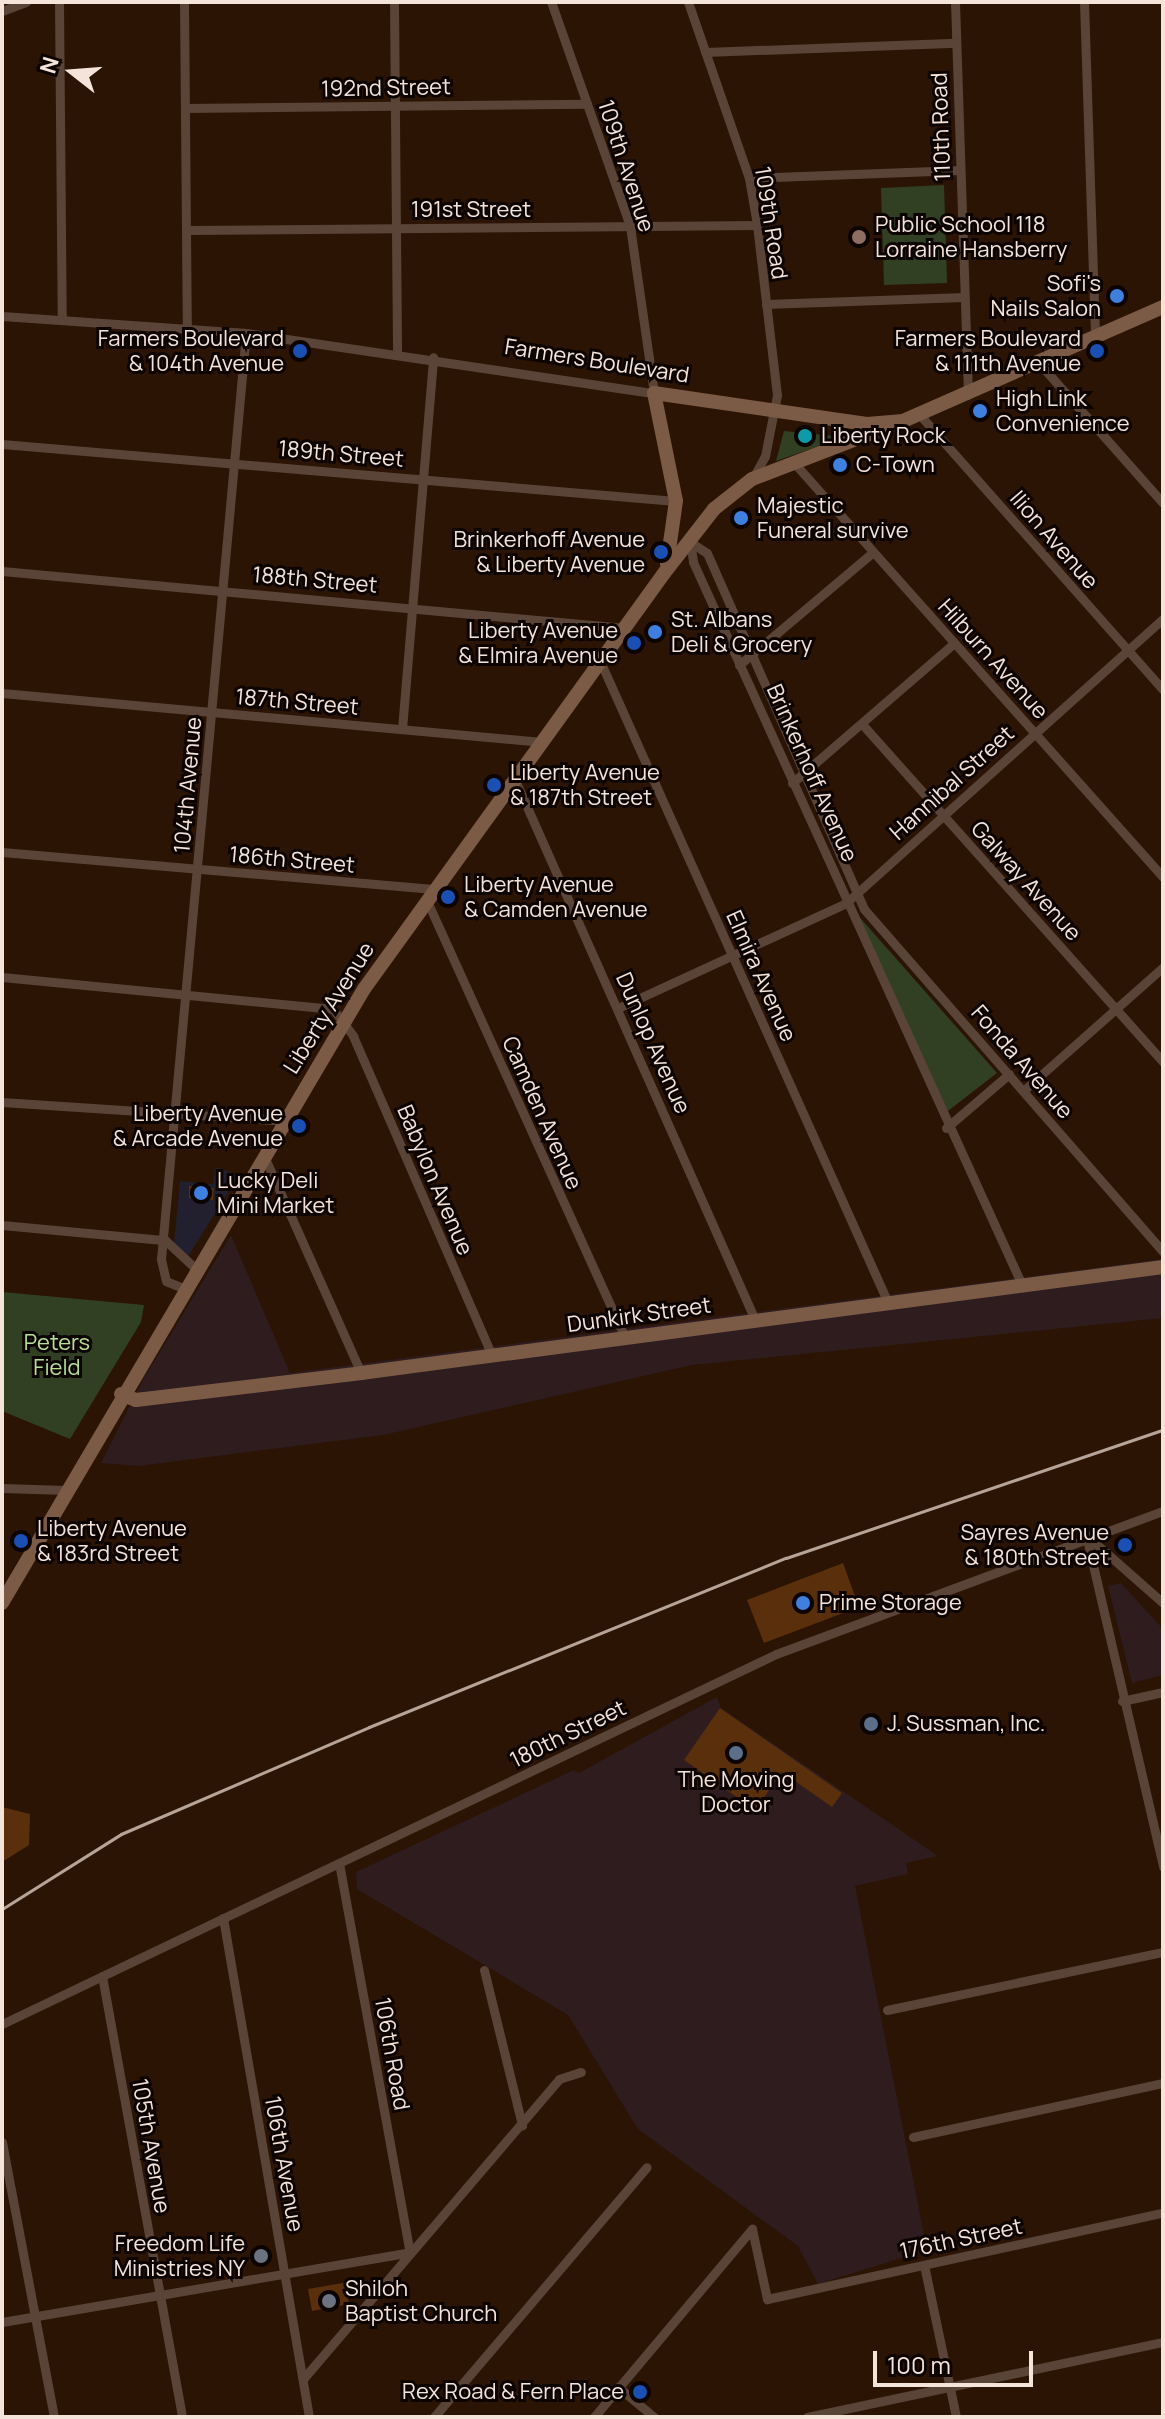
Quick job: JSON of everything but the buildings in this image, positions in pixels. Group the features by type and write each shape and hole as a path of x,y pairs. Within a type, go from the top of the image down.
{"main road":[{"name":"Farmers Boulevard","path":"654,393 867,424 903,421 1163,307"},
{"path":"654,393 676,501 665,572"},
{"name":"Liberty Avenue","path":"2,1603 183,1288 344,1020 665,572 714,509 752,479 796,465 903,421"},
{"name":"Dunkirk Street","path":"121,1394 136,1400 361,1373 1163,1267"}],"street":[{"path":"2,11 26,2"},
{"path":"59,2 62,320"},
{"path":"184,2 187,329"},
{"path":"394,2 397,352"},
{"name":"109th Avenue","path":"551,2 630,226 654,393"},
{"name":"109th Road","path":"688,2 749,178 757,225 776,411"},
{"name":"110th Road","path":"955,2 968,395"},
{"path":"1084,2 1095,336"},
{"path":"705,52 956,43"},
{"name":"192nd Street","path":"185,108 587,104"},
{"path":"749,178 960,170"},
{"name":"191st Street","path":"186,230 757,225"},
{"path":"766,304 964,297"},
{"name":"Farmers Boulevard","path":"2,316 246,333 433,357 654,393"},
{"name":"104th Avenue","path":"183,1288 162,1274 246,333"},
{"path":"402,729 433,357"},
{"path":"1039,363 1163,503"},
{"path":"752,479 776,411"},
{"name":"Ilion Avenue","path":"919,414 1163,690"},
{"name":"189th Street","path":"2,444 676,501"},
{"name":"Hilburn Avenue","path":"796,465 1163,877"},
{"name":"Brinkerhoff Avenue","path":"690,542 707,553 857,893"},
{"name":"Brinkerhoff Avenue","path":"690,542 693,562 739,665 946,1128 1023,1287"},
{"path":"739,665 873,552"},
{"name":"188th Street","path":"2,571 625,628"},
{"name":"Hannibal Street","path":"618,1008 846,903 1163,619"},
{"path":"792,783 805,775 954,643"},
{"name":"Elmira Avenue","path":"600,661 889,1305"},
{"name":"187th Street","path":"2,693 542,742"},
{"name":"Galway Avenue","path":"862,724 1163,1062"},
{"name":"Dunlop Avenue","path":"515,780 756,1322"},
{"name":"186th Street","path":"2,852 199,869 431,895"},
{"name":"Fonda Avenue","path":"857,893 864,909 1163,1252"},
{"name":"Camden Avenue","path":"431,895 626,1339"},
{"path":"1023,1091 1163,967"},
{"path":"2,977 330,1008 344,1020"},
{"name":"Babylon Avenue","path":"344,1020 492,1356"},
{"path":"946,1128 1009,1074"},
{"path":"2,1102 285,1121"},
{"path":"264,1156 361,1373"},
{"path":"2,1225 165,1240 195,1268"},
{"path":"2,1488 66,1490"},
{"name":"180th Street","path":"2,2024 776,1654 1086,1535 1163,1511"},
{"path":"1086,1535 1163,1603"},
{"path":"1086,1535 1122,1701 1158,1825 1163,1867"},
{"path":"1122,1701 1163,1692"},
{"name":"106th Road","path":"339,1863 410,2252"},
{"name":"106th Avenue","path":"223,1918 309,2412"},
{"path":"887,2010 1163,1952"},
{"path":"484,1970 522,2125"},
{"name":"105th Avenue","path":"102,1976 182,2417"},
{"path":"303,2379 559,2079 581,2072"},
{"path":"913,2137 1163,2083"},
{"path":"2,2142 6,2192 35,2316 54,2417"},
{"path":"434,2417 647,2167"},
{"name":"176th Street","path":"618,2387 752,2229 767,2299 1163,2213"},
{"path":"2,2322 410,2252"},
{"path":"924,2265 956,2417"},
{"path":"807,2417 1163,2342"},
{"path":"594,2417 618,2387 654,2417"},
{"path":"309,2412 320,2417"}],"shaded area":[{"path":"215,1167 239,1175 187,1258 174,1243 180,1181 213,1184"},
{"path":"231,1235 290,1373 1163,1259 1163,1318 692,1365 383,1435 138,1466 101,1463 144,1378"},
{"path":"1121,1583 1163,1629 1163,1675 1132,1683 1108,1586"},
{"path":"717,1697 721,1708 938,1856 906,1863 908,1874 855,1886 927,2250 818,2284 798,2246 638,2129 568,2015 357,1889 356,1872 574,1770 579,1773"}],"green space":[{"path":"944,185 947,283 884,285 881,188"},
{"path":"784,431 844,437 776,461"},
{"path":"855,912 997,1073 944,1114"},
{"name":"Peters Field","path":"2,1292 144,1305 141,1322 70,1439 2,1411"}],"railway":[{"path":"2,1909 121,1834 369,1727 786,1558 1163,1430"}],"place":[{"name":"Public School 118 Lorraine Hansberry","path":"859,237"},
{"name":"Sofi's Nails Salon","path":"1117,296"},
{"name":"Farmers Boulevard & 104th Avenue","path":"300,351"},
{"name":"Farmers Boulevard & 111th Avenue","path":"1097,351"},
{"name":"High Link Convenience","path":"980,411"},
{"name":"Liberty Rock","path":"805,436"},
{"name":"C-Town","path":"840,465"},
{"name":"Majestic Funeral survive","path":"741,518"},
{"name":"Brinkerhoff Avenue & Liberty Avenue","path":"661,552"},
{"name":"St. Albans Deli & Grocery","path":"655,632"},
{"name":"Liberty Avenue & Elmira Avenue","path":"634,643"},
{"name":"Liberty Avenue & 187th Street","path":"494,785"},
{"name":"Liberty Avenue & Camden Avenue","path":"448,897"},
{"name":"Liberty Avenue & Arcade Avenue","path":"299,1126"},
{"name":"Lucky Deli Mini Market","path":"201,1193"},
{"name":"Liberty Avenue & 183rd Street","path":"21,1541"},
{"name":"Sayres Avenue & 180th Street","path":"1125,1545"},
{"name":"Prime Storage","path":"803,1603"},
{"name":"J. Sussman, Inc.","path":"871,1724"},
{"name":"The Moving Doctor","path":"736,1753"},
{"name":"Freedom Life Ministries NY","path":"261,2256"},
{"name":"Shiloh Baptist Church","path":"329,2301"},
{"name":"Rex Road & Fern Place","path":"640,2392"}]}
